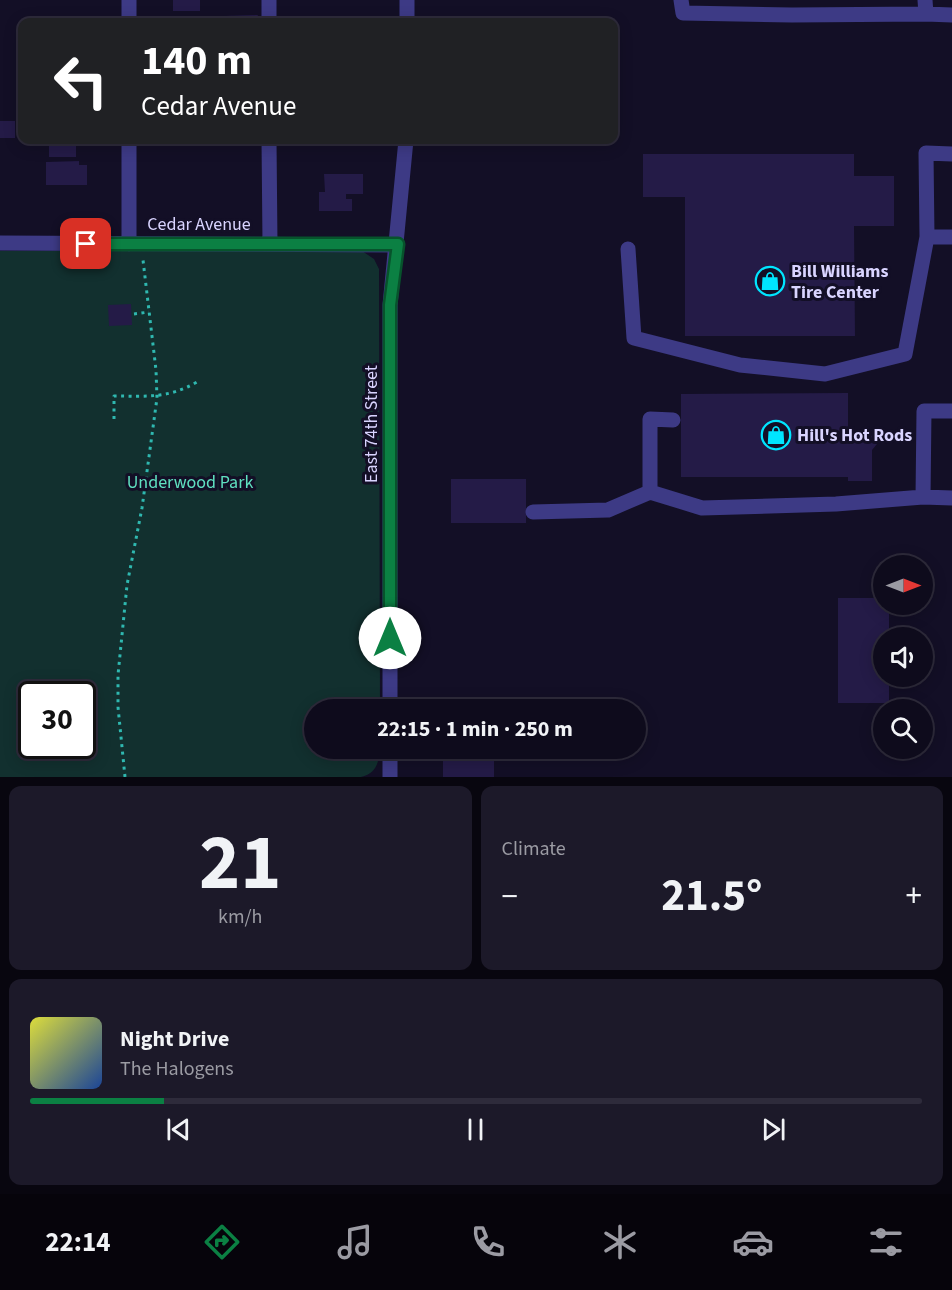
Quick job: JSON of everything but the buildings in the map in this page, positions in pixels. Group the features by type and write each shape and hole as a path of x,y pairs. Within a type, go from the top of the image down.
{"street":[{"path":"129,0 129,18"},
{"path":"269,0 269,18"},
{"path":"407,0 407,18"},
{"path":"681,0 683,13 792,15 926,7 952,15"},
{"path":"129,144 135,244"},
{"path":"269,144 270,244"},
{"name":"East 74th Street","path":"390,699 390,305 398,244 406,144"},
{"path":"628,249 634,338 740,365 825,374 905,354 927,237 926,153 952,154"},
{"path":"927,237 952,237"},
{"name":"Cedar Avenue","path":"0,243 398,244"},
{"path":"923,496 924,411 952,411"},
{"path":"650,492 650,419 673,420"},
{"path":"533,512 608,510 650,492 702,508 837,504 923,496 952,498"},
{"path":"390,759 390,777"}],"path":[{"path":"125,777 118,707 118,675 127,585 142,508 157,396 149,312 135,244"},
{"path":"134,314 149,312"},
{"path":"114,419 114,396 157,396 180,391 197,382"}],"green space":[{"name":"Underwood Park","path":"0,251 362,251 374,259 379,269 380,699 304,699 304,759 379,759 373,770 361,777 0,777"}],"place":[{"name":"Bill Williams Tire Center","path":"770,281"},
{"name":"Hill's Hot Rods","path":"776,435"}],"route":[{"path":"86,244 398,244 390,305 390,638"}]}
